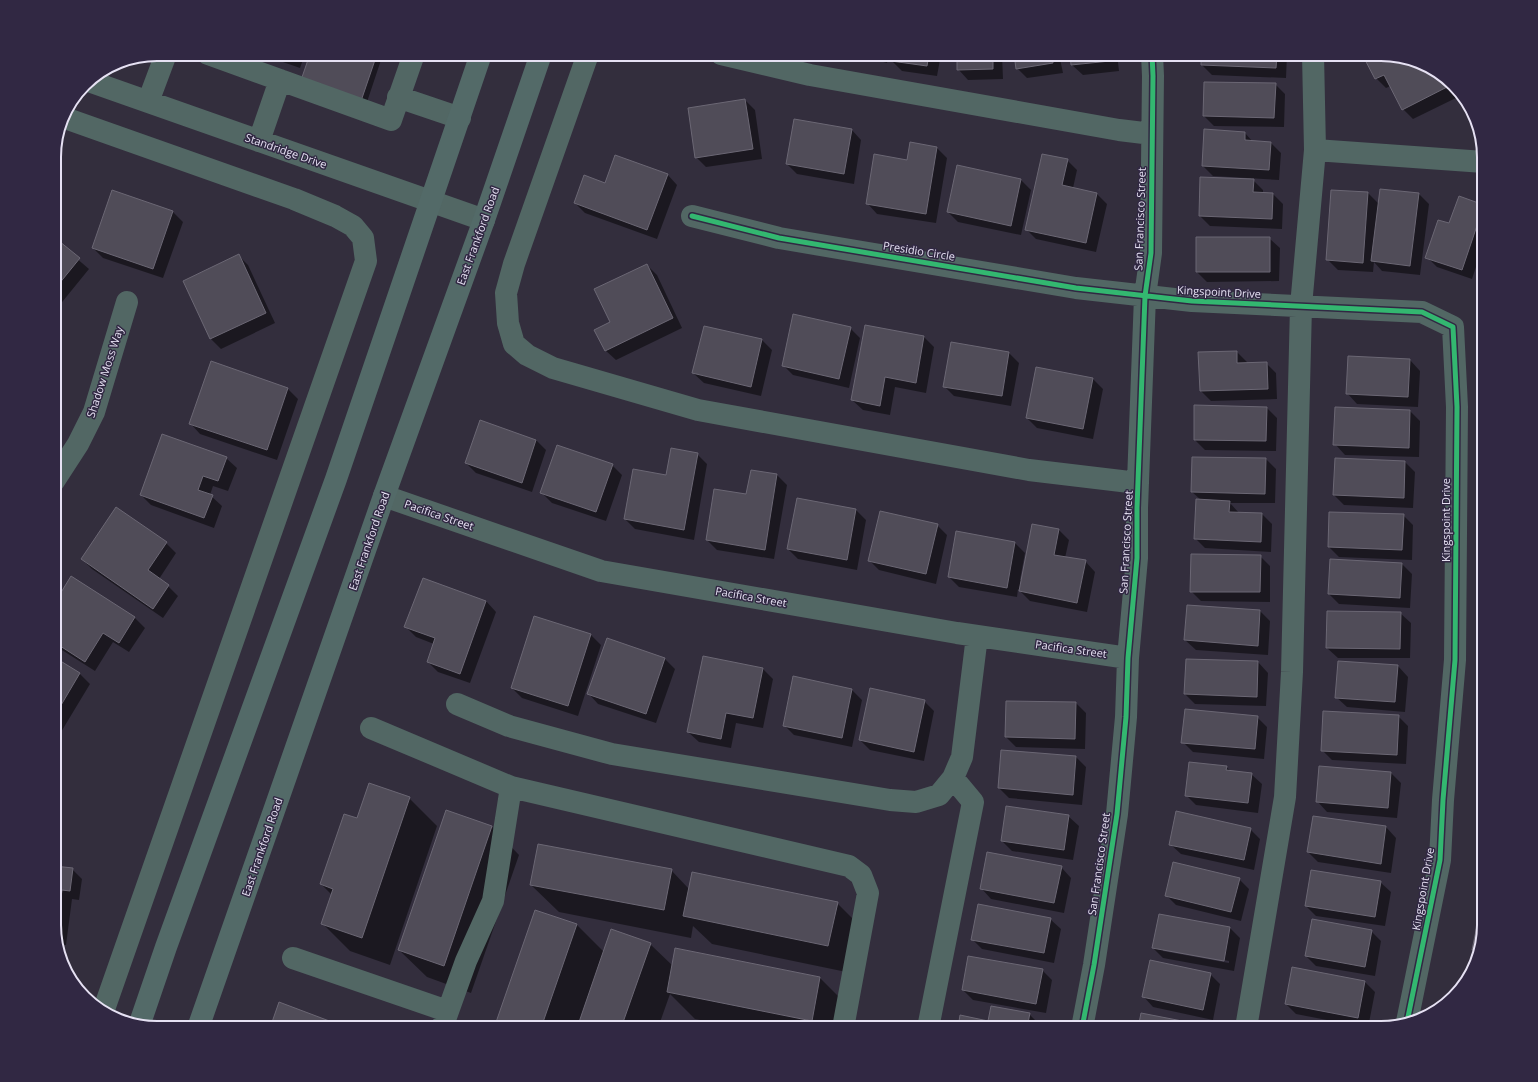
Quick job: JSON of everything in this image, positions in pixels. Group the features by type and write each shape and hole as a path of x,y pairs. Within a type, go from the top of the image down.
{"main road":[{"path":"141,1020 168,940 336,480 479,61"},
{"name":"East Frankford Road","path":"200,1021 384,496 484,220 539,61"}],"street":[{"path":"148,102 163,61"},
{"path":"227,61 391,120 411,61"},
{"path":"586,61 514,264 506,294 508,323 514,344 527,354 553,368 698,410 1029,470 1138,483"},
{"path":"751,61 810,75 1119,130 1152,134"},
{"name":"San Francisco Street","path":"1083,1021 1094,965 1117,814 1126,718 1128,658 1137,558 1138,483 1145,296 1151,253 1152,61"},
{"path":"1247,1021 1285,797 1292,672 1301,306 1315,150 1313,61"},
{"path":"259,141 280,80"},
{"name":"Standridge Drive","path":"96,83 484,220"},
{"path":"398,98 460,118"},
{"path":"68,119 294,199 335,216 353,226 363,238 366,250 366,261 106,1006"},
{"path":"1315,150 1477,162"},
{"name":"Presidio Circle","path":"692,216 779,238 1076,288 1145,296"},
{"name":"Kingspoint Drive","path":"1145,296 1192,301 1422,312 1453,327 1457,407 1455,660 1443,800 1440,860 1408,1017"},
{"name":"Shadow Moss Way","path":"61,471 78,444 94,412 127,302"},
{"name":"Pacifica Street","path":"384,496 601,571 978,636 1128,658"},
{"path":"457,704 509,726 612,754 890,800 916,802 939,794 953,778 962,757 978,636"},
{"path":"371,728 511,787 849,866 861,875 868,893 844,1021"},
{"path":"929,1021 973,802 953,778"},
{"path":"293,958 445,1020 466,961 493,901 511,787"}],"building":[{"path":"308,61 375,61 360,104 300,83"},
{"path":"891,61 928,61 927,66"},
{"path":"957,61 993,61 993,69 957,70"},
{"path":"1015,61 1053,61 1053,63 1016,69"},
{"path":"1071,61 1110,61 1071,65"},
{"path":"1201,61 1276,61 1276,68 1201,65"},
{"path":"1366,61 1387,61 1412,66 1434,77 1446,87 1402,110 1384,75 1375,79"},
{"path":"1204,82 1276,83 1274,118 1203,116"},
{"path":"745,99 753,149 695,158 688,108"},
{"path":"794,119 852,129 844,174 786,164"},
{"path":"1204,129 1245,132 1245,140 1271,142 1269,170 1202,166"},
{"path":"910,142 937,147 926,214 866,204 874,154 907,160"},
{"path":"1042,154 1068,159 1062,185 1097,193 1086,243 1025,230"},
{"path":"615,155 668,174 647,230 574,203 584,175 605,183"},
{"path":"957,165 1021,179 1011,226 947,212"},
{"path":"1200,177 1254,179 1253,192 1273,193 1272,219 1199,216"},
{"path":"1380,189 1419,193 1410,266 1371,261"},
{"path":"112,190 173,211 153,269 92,248"},
{"path":"1331,190 1368,192 1363,263 1326,260"},
{"path":"1459,196 1477,202 1477,226 1462,270 1425,258 1438,220 1449,223"},
{"path":"1196,237 1270,237 1270,272 1196,272"},
{"path":"61,243 80,258 61,281"},
{"path":"239,254 266,313 210,339 183,281"},
{"path":"647,264 673,318 605,351 594,330 610,322 594,289"},
{"path":"793,314 851,327 839,379 782,366"},
{"path":"865,325 924,336 916,383 885,377 880,406 851,400"},
{"path":"704,326 762,339 751,387 692,373"},
{"path":"951,342 1009,352 1002,396 943,387"},
{"path":"1237,351 1237,363 1267,362 1268,389 1200,391 1198,352"},
{"path":"1348,356 1410,359 1408,397 1346,394"},
{"path":"211,361 288,388 267,450 189,424"},
{"path":"1036,367 1093,378 1083,429 1026,418"},
{"path":"1194,405 1267,407 1266,441 1194,440"},
{"path":"1335,407 1410,410 1409,448 1333,445"},
{"path":"480,420 536,440 522,483 465,463"},
{"path":"162,434 227,457 218,481 203,476 198,490 213,495 204,518 140,495"},
{"path":"557,445 613,464 596,512 540,493"},
{"path":"671,448 698,453 684,530 624,519 633,469 666,475"},
{"path":"1192,457 1266,458 1265,494 1191,492"},
{"path":"1335,458 1405,461 1404,498 1333,495"},
{"path":"751,470 777,474 765,550 706,540 714,489 746,494"},
{"path":"797,498 856,509 847,560 787,549"},
{"path":"1196,499 1230,501 1229,512 1262,513 1261,542 1194,539"},
{"path":"116,507 167,542 148,570 169,585 153,609 81,559"},
{"path":"880,511 938,524 926,574 868,561"},
{"path":"1329,512 1404,514 1402,550 1328,547"},
{"path":"1032,524 1059,529 1054,555 1086,560 1077,603 1019,591"},
{"path":"956,531 1015,542 1007,588 948,577"},
{"path":"1191,554 1261,555 1260,592 1190,592"},
{"path":"1330,559 1402,563 1400,598 1328,594"},
{"path":"71,576 135,617 119,643 103,633 85,662 61,647 61,592"},
{"path":"423,578 486,601 460,674 427,662 435,638 404,627"},
{"path":"1187,605 1260,610 1258,646 1184,640"},
{"path":"1327,611 1401,612 1400,649 1326,648"},
{"path":"534,616 591,634 568,706 511,688"},
{"path":"607,638 665,658 646,714 587,694"},
{"path":"703,656 763,668 753,718 726,713 721,739 687,732"},
{"path":"1186,659 1258,661 1257,697 1184,694"},
{"path":"61,661 80,673 61,705"},
{"path":"1338,661 1398,665 1395,702 1335,698"},
{"path":"793,676 852,689 842,738 783,726"},
{"path":"870,688 925,700 914,752 859,740"},
{"path":"1006,701 1076,702 1075,739 1005,737"},
{"path":"1185,709 1258,716 1255,749 1181,743"},
{"path":"1323,711 1399,715 1397,755 1321,751"},
{"path":"1001,750 1076,756 1073,795 998,788"},
{"path":"1189,762 1227,766 1226,770 1252,773 1248,803 1185,796"},
{"path":"1319,766 1391,772 1388,808 1316,802"},
{"path":"369,783 410,797 362,938 321,924 333,889 320,884 344,814 357,818"},
{"path":"1006,806 1069,815 1064,850 1001,841"},
{"path":"446,810 492,826 444,966 398,950"},
{"path":"1176,811 1251,828 1244,860 1169,845"},
{"path":"1313,816 1386,826 1381,864 1307,852"},
{"path":"538,844 672,869 664,910 530,885"},
{"path":"987,852 1062,866 1054,903 980,889"},
{"path":"1173,862 1240,878 1231,912 1165,896"},
{"path":"61,867 73,868 70,891 62,890 61,898"},
{"path":"1311,870 1381,881 1375,917 1305,906"},
{"path":"692,872 838,902 828,946 683,916"},
{"path":"978,904 1051,918 1044,953 971,940"},
{"path":"535,910 577,924 543,1021 496,1021"},
{"path":"1159,914 1230,927 1224,961 1152,948"},
{"path":"1312,919 1372,930 1365,967 1305,956"},
{"path":"1477,926 1474,950 1472,950"},
{"path":"611,929 651,943 623,1021 579,1021"},
{"path":"675,948 820,977 812,1021 667,992"},
{"path":"968,956 1043,969 1036,1004 962,990"},
{"path":"1150,960 1211,973 1203,1010 1142,997"},
{"path":"1292,967 1365,981 1358,1018 1285,1004"},
{"path":"279,1002 329,1021 272,1021"},
{"path":"991,1006 1030,1013 1028,1021 988,1021"},
{"path":"1141,1013 1182,1021 1139,1021"},
{"path":"960,1015 988,1021 959,1021"}],"cycle path":[{"path":"1083,1021 1094,965 1117,814 1126,717 1128,658 1137,558 1137,508 1145,296 1151,253 1152,61"},
{"path":"692,216 779,238 1076,288 1192,301 1422,312 1453,327 1457,407 1455,660 1443,800 1440,860 1408,1017"}]}
